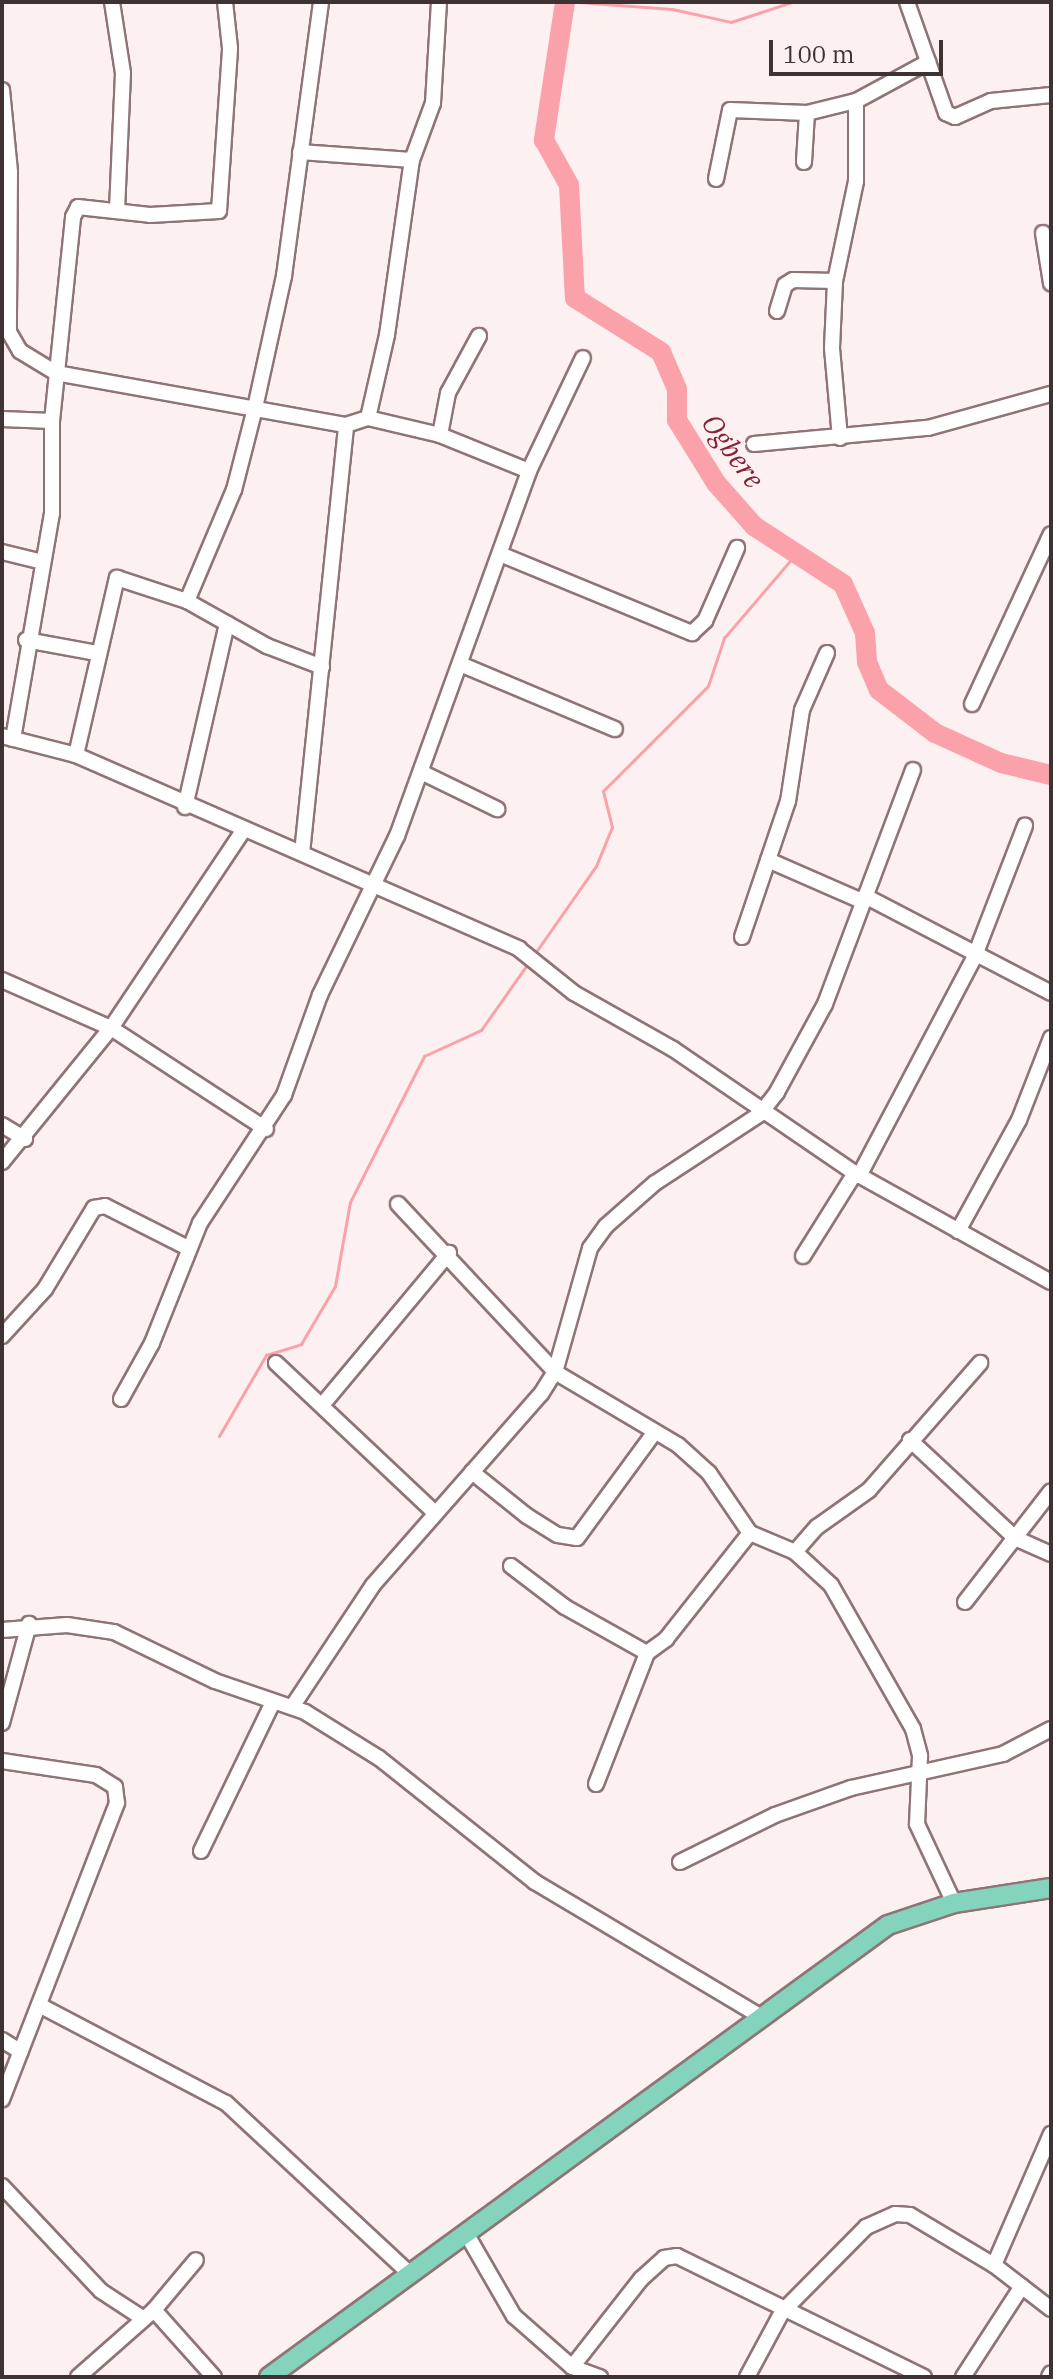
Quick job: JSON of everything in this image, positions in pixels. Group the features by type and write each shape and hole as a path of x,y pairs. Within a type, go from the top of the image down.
{"main road":[{"path":"269,2377 888,1925 954,1903 1051,1888"}],"street":[{"path":"112,2 123,73 117,210"},
{"path":"225,2 230,48 219,211 150,215 78,207 73,217 52,421 56,466 43,562 8,738 76,755 242,832 376,883 519,949 574,993 673,1049 760,1114 857,1175 1051,1282"},
{"path":"187,601 234,490 255,408 284,276 321,2"},
{"path":"368,418 395,289 412,160 433,103 439,2"},
{"path":"907,2 946,113 955,117 991,101 1051,95"},
{"path":"716,179 730,110 807,113 856,101 928,62"},
{"path":"2,90 10,172 4,263 10,337 56,373 346,425 368,418 440,435 529,471"},
{"path":"840,438 832,348 835,281 856,181 856,101"},
{"path":"804,162 807,113"},
{"path":"300,152 412,160"},
{"path":"1043,233 1051,283"},
{"path":"777,311 785,285 793,280 835,281"},
{"path":"440,435 448,393 479,336"},
{"path":"121,1399 152,1343 188,1248 266,1129 320,995 376,883 421,772 529,471 583,358"},
{"path":"754,444 928,428 1051,394"},
{"path":"2,419 52,421"},
{"path":"302,853 346,425"},
{"path":"972,704 1051,534"},
{"path":"500,554 692,633 705,621 737,548"},
{"path":"2,552 43,562"},
{"path":"76,755 97,653 117,578 187,601 227,624 322,667"},
{"path":"185,807 227,624"},
{"path":"26,640 97,653"},
{"path":"742,937 788,801 802,710 827,653"},
{"path":"460,664 615,729"},
{"path":"292,1707 340,1627 434,1512 524,1417 555,1372 590,1248 606,1226 655,1183 760,1114 825,1004 913,770"},
{"path":"421,772 497,809"},
{"path":"803,1256 857,1175 974,958 1025,826"},
{"path":"2,1162 25,1139 111,1028 242,832"},
{"path":"768,860 864,898 974,958 1051,993"},
{"path":"2,980 111,1028 266,1129"},
{"path":"958,1231 1019,1120 1051,1038"},
{"path":"2,1125 25,1139"},
{"path":"398,1204 449,1253 555,1372 654,1433 709,1473 750,1533 795,1552 831,1585 869,1644 913,1729 917,1824 954,1903"},
{"path":"2,1336 59,1270 94,1208 105,1206 188,1248"},
{"path":"323,1404 449,1253"},
{"path":"276,1363 323,1404 434,1512"},
{"path":"795,1552 817,1527 869,1490 980,1363"},
{"path":"472,1472 527,1516 558,1535 577,1538 654,1433"},
{"path":"910,1440 1015,1538 1051,1554"},
{"path":"965,1602 1051,1491"},
{"path":"596,1784 647,1653 666,1639 750,1533"},
{"path":"511,1566 565,1607 647,1653"},
{"path":"2,1630 29,1624 114,1632 272,1704 292,1707 379,1758 535,1882 760,2016"},
{"path":"2,1723 29,1624"},
{"path":"201,1851 272,1704"},
{"path":"680,1862 775,1815 851,1788 917,1777 1003,1754 1051,1729"},
{"path":"2,1761 96,1775 115,1787 117,1803 70,1912 41,2006 2,2099"},
{"path":"41,2006 226,2103 409,2273"},
{"path":"2,2040 21,2052"},
{"path":"994,2265 1051,2134"},
{"path":"2,2186 101,2291 149,2314 214,2377"},
{"path":"747,2377 782,2312 866,2227 895,2214 910,2215 994,2265 1051,2309"},
{"path":"466,2233 514,2316 572,2367 592,2376"},
{"path":"572,2367 664,2258 677,2256 782,2312 924,2377"},
{"path":"78,2377 149,2314 196,2260"},
{"path":"963,2377 1022,2286"}],"waterway":[{"name":"Ogbere","path":"565,2 544,140 569,185 575,298 661,352 677,389 677,420 716,483 754,526 843,584 865,633 867,662 879,690 935,733 1001,763 1051,775"},
{"path":"578,2 672,9 731,22 792,2"},
{"path":"533,956 596,866 612,827 603,791 708,686 724,638 795,555"},
{"path":"219,1436 266,1355 301,1344 335,1286 350,1202 424,1056 481,1030 529,962"}]}
